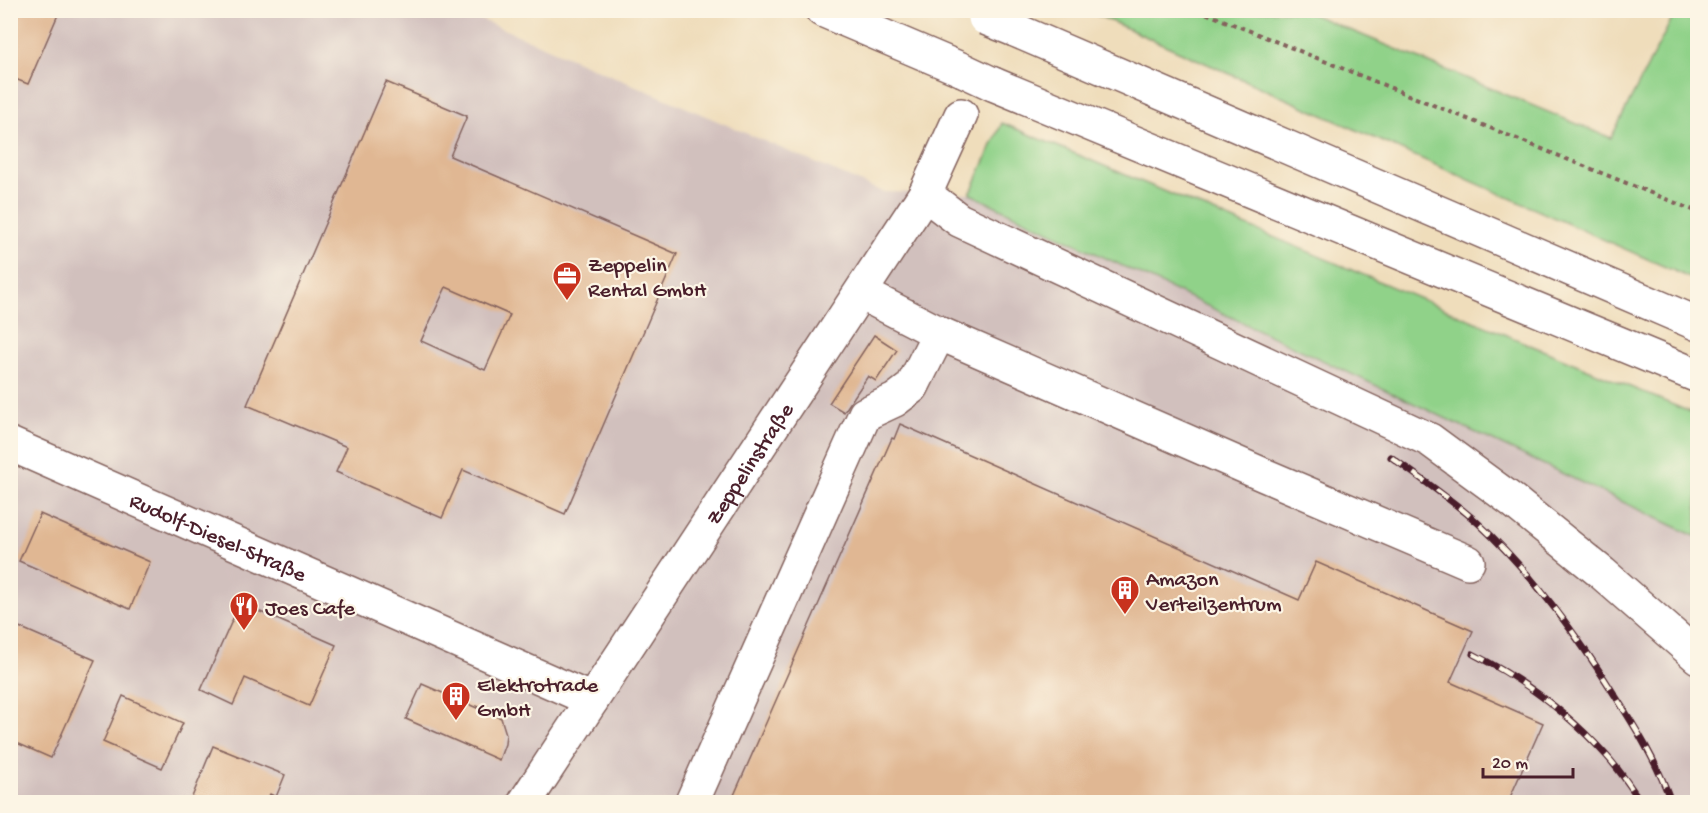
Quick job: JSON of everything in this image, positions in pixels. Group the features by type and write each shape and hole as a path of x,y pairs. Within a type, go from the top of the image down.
{"main road":[{"path":"822,10 993,84 1698,376"},
{"path":"977,14 1698,324"},
{"name":"Zeppelinstraße","path":"525,802 925,194 961,115"},
{"path":"925,194 959,220 1430,440 1522,508 1602,573 1698,657"},
{"path":"861,293 939,333 1468,562"},
{"path":"692,802 865,414 895,400 912,387 939,333"},
{"name":"Rudolf-Diesel-Straße","path":"10,444 592,700"}],"path":[{"path":"1198,10 1698,212"}],"shaded area":[{"path":"10,11 461,11 883,192 970,194 1697,537 1697,802 11,802"}],"green space":[{"path":"1088,11 1304,11 1611,138 1676,11 1697,11 1697,281"},
{"path":"1002,123 1697,415 1697,537 970,194"}],"building":[{"path":"10,10 60,10 28,84 10,77"},
{"name":"Zeppelin Rental GmbH","path":"386,82 467,116 450,156 677,254 565,514 463,470 442,518 336,472 347,447 247,405","holes":["446,287 510,315 485,370 421,341"]},
{"path":"874,335 897,350 876,381 868,376 844,412 829,403"},
{"name":"Amazon Verteilzentrum","path":"900,424 1299,600 1316,562 1473,631 1450,682 1543,723 1508,802 731,802"},
{"path":"40,514 150,562 130,609 19,561"},
{"path":"240,603 336,645 309,706 245,678 233,705 201,690"},
{"path":"10,623 95,660 51,758 10,740"},
{"name":"Elektrotrade GmbH","path":"422,684 501,718 506,734 499,760 406,719"},
{"path":"123,696 183,723 162,768 103,742"},
{"path":"213,746 285,775 276,797 270,794 266,802 190,802"}],"railway":[{"path":"1391,457 1478,523 1517,562 1552,604 1584,648 1630,720 1653,760 1671,802"},
{"path":"1473,654 1527,686 1576,725 1610,760 1641,802"}],"place":[{"name":"Zeppelin Rental GmbH","path":"567,302"},
{"name":"Amazon Verteilzentrum","path":"1125,616"},
{"name":"Joes Cafe","path":"244,632"},
{"name":"Elektrotrade GmbH","path":"456,722"}]}
